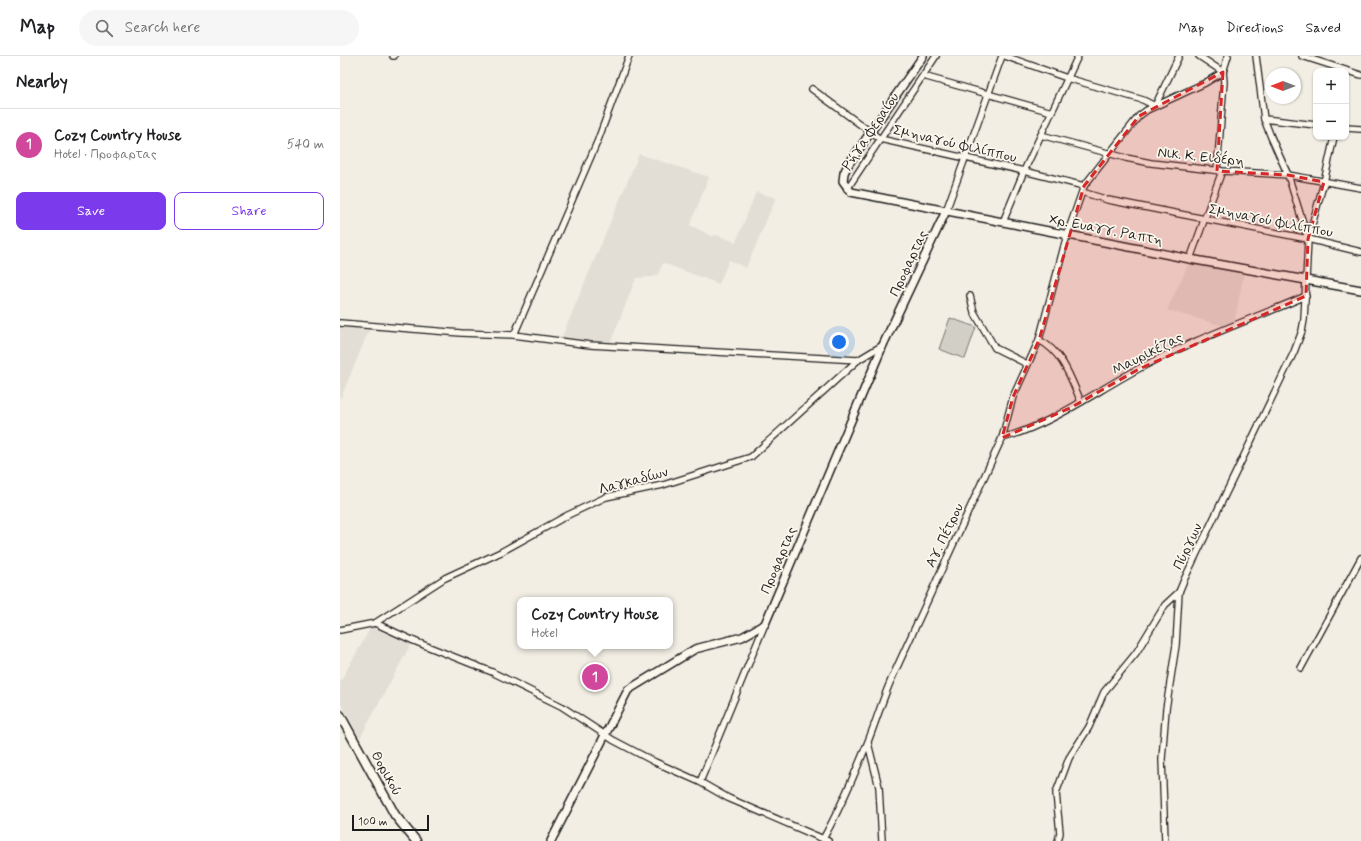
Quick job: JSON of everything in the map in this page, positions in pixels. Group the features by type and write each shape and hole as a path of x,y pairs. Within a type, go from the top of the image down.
{"main road":[{"name":"Θορικού","path":"340,715 396,815 416,841"}],"street":[{"path":"514,335 598,140 628,56"},
{"name":"Ρήγα Φεραίου","path":"847,189 843,181 844,173 923,56"},
{"name":"Ρήγα Φεραίου","path":"847,189 936,56"},
{"path":"946,211 964,159 1004,56 1067,78 1143,100 1155,106"},
{"path":"1003,222 1024,171 1078,56"},
{"path":"1155,106 1179,56"},
{"path":"1199,56 1223,72"},
{"path":"1190,259 1220,171 1224,82 1223,72 1228,56"},
{"path":"1256,56 1264,119 1288,175 1308,239"},
{"path":"1302,56 1314,58 1361,75"},
{"path":"1083,189 1139,116 1155,106 1205,83 1223,72"},
{"path":"923,76 1052,112"},
{"name":"Σμηναγού Φιλίππου","path":"812,89 880,139 964,159 1024,171 1083,189 1108,200 1308,239 1361,252"},
{"path":"1264,119 1313,125"},
{"path":"1349,128 1361,129"},
{"name":"Νικ. Κ. Ειδέρη","path":"1041,135 1110,154 1151,163 1220,171 1288,175 1361,188"},
{"path":"1308,239 1324,182 1333,140"},
{"name":"Χρ. Ευαγγ. Ραπτη","path":"847,189 863,195 1190,259 1361,290"},
{"name":"Αγ. Πέτρου","path":"826,840 868,743 880,706 892,678 1002,438 1013,397 1039,340 1068,235 1083,189"},
{"name":"Προφαρτας","path":"765,624 883,345 946,211"},
{"name":"Πύργων","path":"1165,841 1166,827 1162,759 1166,709 1176,645 1179,592 1294,352 1302,331 1306,296 1308,239"},
{"path":"970,296 974,312 995,348 1027,364"},
{"name":"Μαυρικέζας","path":"1002,438 1014,435 1081,402 1139,369 1209,336 1306,296"},
{"path":"340,323 453,333 514,335 590,346 858,360"},
{"path":"1039,340 1053,349 1066,369 1081,402"},
{"name":"Λαγκαδίων","path":"375,623 445,578 501,552 568,515 606,497 663,485 751,458 858,360 883,345"},
{"path":"1301,668 1361,558"},
{"path":"1058,841 1060,832 1056,793 1069,758 1089,727 1104,692 1136,653 1165,605 1179,592"},
{"path":"340,630 375,623 414,641 509,680 561,706 604,735 655,762 700,782 728,798 826,840"},
{"path":"551,841 628,690 695,649 742,637 765,624"},
{"path":"700,782 765,624"},
{"path":"868,743 878,787 882,841"}],"highlighted area":[{"path":"1223,72 1217,171 1288,175 1324,182 1308,239 1306,296 1139,369 1072,407 1002,438 1013,397 1039,340 1084,186 1139,116"}],"shaded area":[{"path":"639,154 709,177 690,225 712,236 716,235 736,242 756,192 776,198 746,268 729,260 719,284 663,263 658,274 653,277 636,278 610,344 561,339"},
{"path":"1189,263 1244,273 1234,324 1227,327 1167,310"},
{"path":"950,318 976,327 965,359 939,349"},
{"path":"340,326 369,330 340,400"},
{"path":"371,627 412,642 360,738 340,702 340,682"}],"place":[{"name":"Cozy Country House","path":"595,677"}]}
